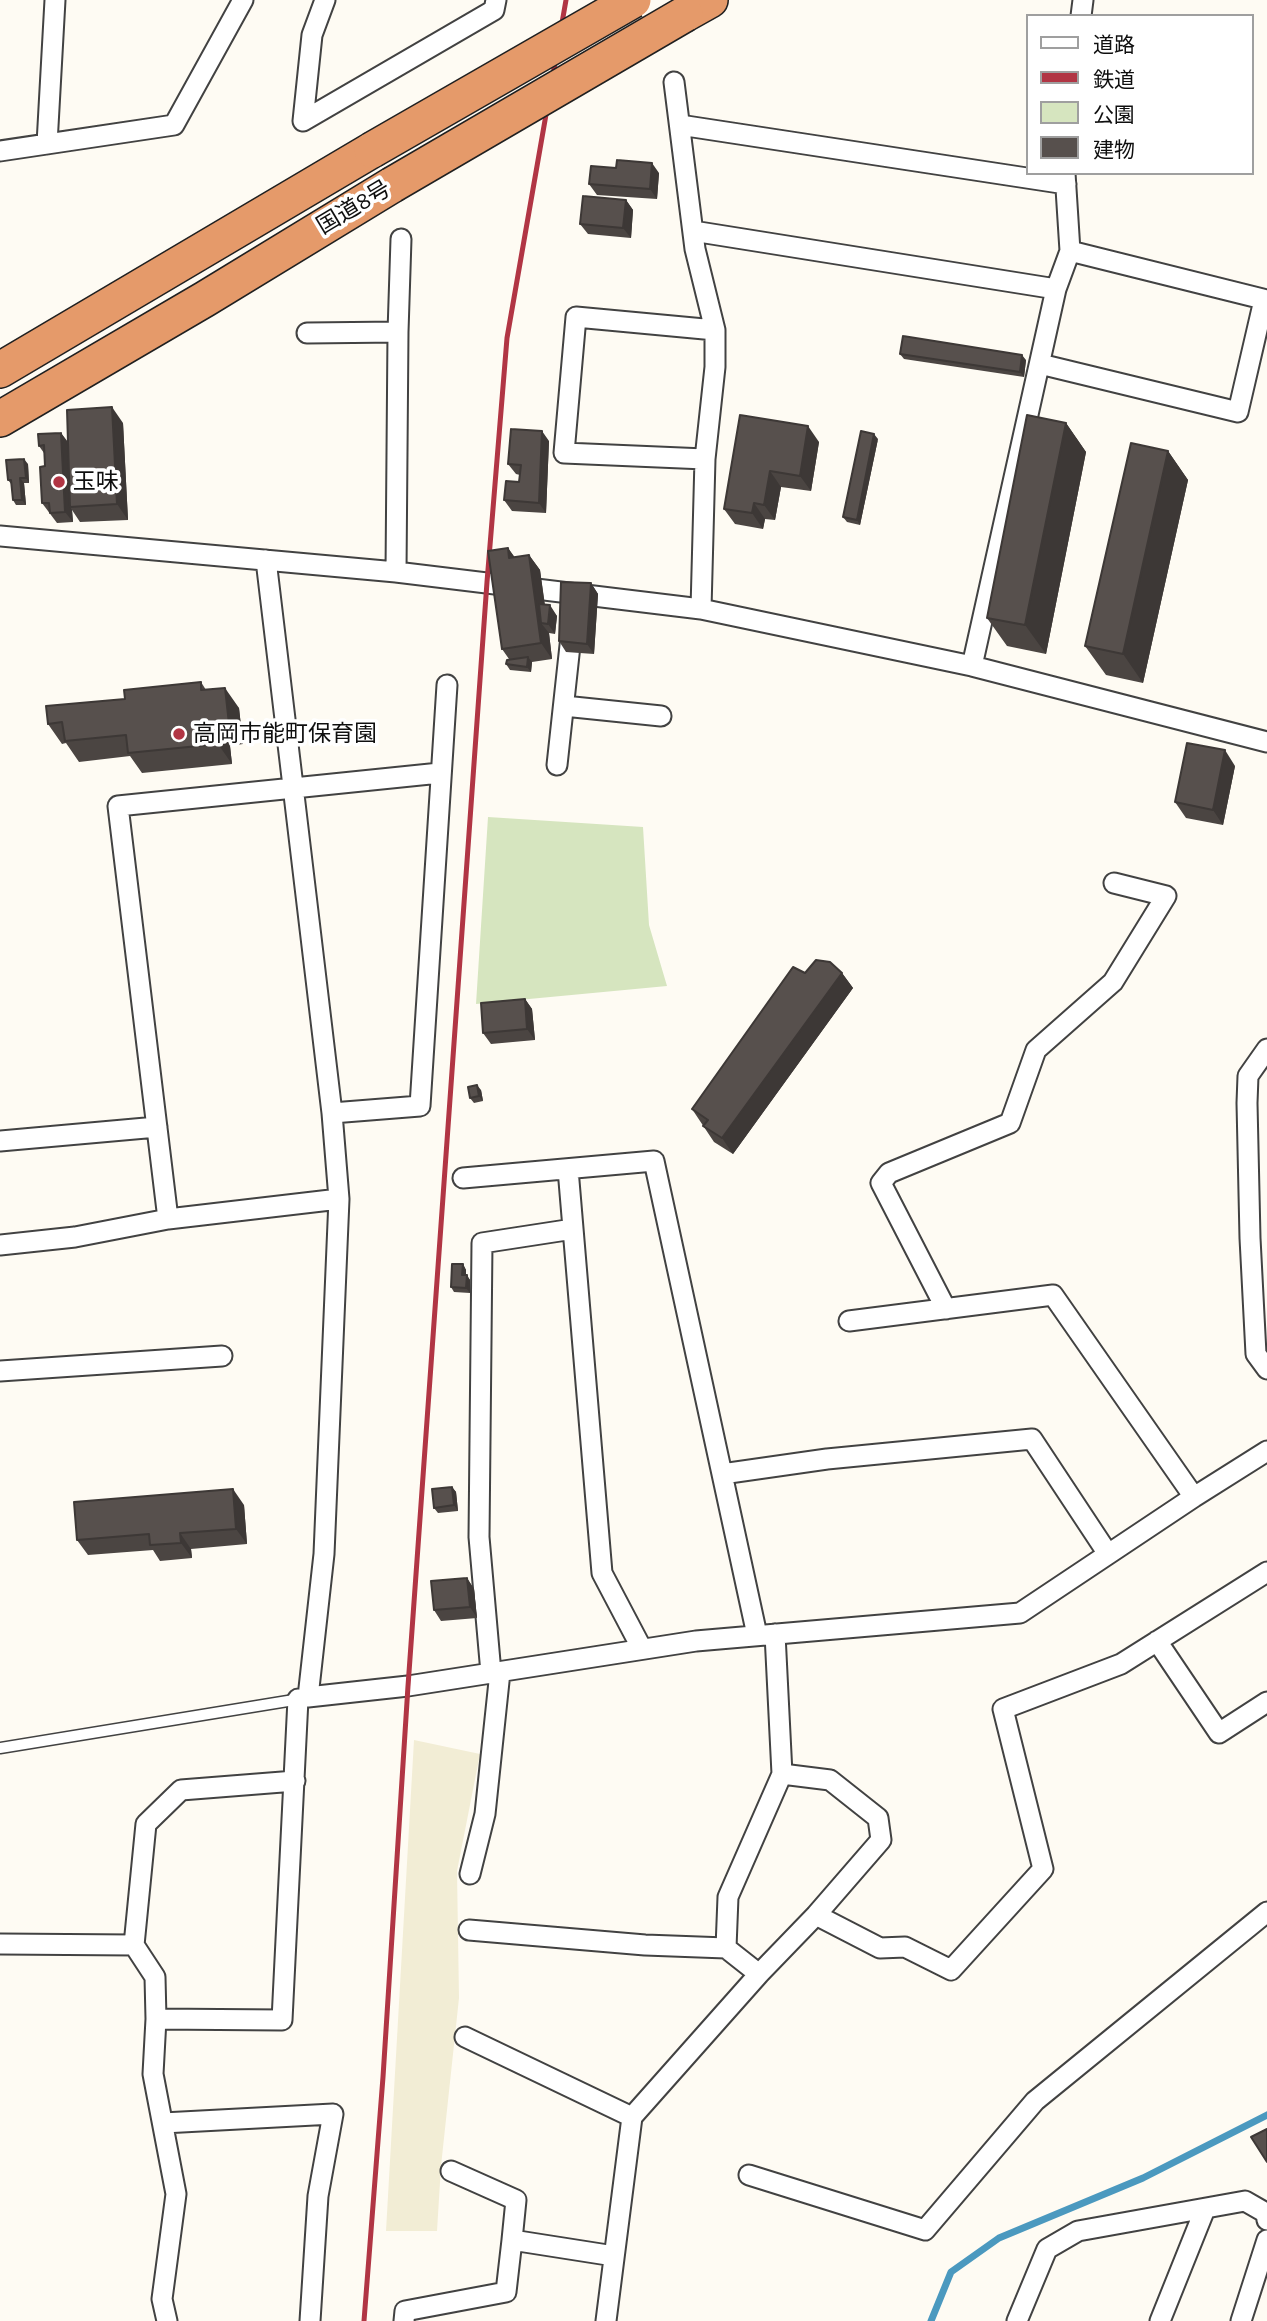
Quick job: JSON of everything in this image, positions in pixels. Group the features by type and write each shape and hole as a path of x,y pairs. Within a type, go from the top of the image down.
{"highway":[{"name":"国道8号","path":"0,370 372,150 633,0"},
{"name":"国道8号","path":"0,419 392,185 698,7"}],"street":[{"path":"47,144 55,0"},
{"path":"0,151 174,125 243,0"},
{"path":"325,0 312,35 303,121 494,10 496,0"},
{"path":"674,82 695,248 715,330 715,367 705,459 701,609"},
{"path":"680,125 1026,174"},
{"path":"972,666 1056,289 1070,251 1065,179 1036,175"},
{"path":"693,231 1056,289"},
{"path":"396,572 401,239"},
{"path":"1040,365 1238,412 1265,300 1070,251"},
{"path":"705,459 564,453 576,317 715,330"},
{"path":"307,333 398,332"},
{"path":"0,536 396,572 701,609 972,666 1267,742"},
{"path":"156,2019 282,2020 295,1781 303,1698 324,1554 339,1199 266,560"},
{"path":"557,765 576,594"},
{"path":"331,1113 420,1106 447,685"},
{"path":"564,706 661,716"},
{"path":"168,1219 118,806 440,773"},
{"path":"946,1309 881,1183 889,1172 1010,1123 1037,1050 1113,982 1166,896 1114,883"},
{"path":"1267,1049 1248,1076 1257,1103 1256,1354 1267,1369"},
{"path":"0,1142 157,1127"},
{"path":"463,1178 654,1161 722,1474 766,1634 782,1774 728,1897 726,1948"},
{"path":"568,1169 602,1573 642,1649"},
{"path":"0,1245 75,1237 168,1219 339,1199"},
{"path":"470,1874 485,1814 496,1672 479,1537 482,1243 573,1229"},
{"path":"849,1321 1053,1295 1194,1497"},
{"path":"0,1371 222,1356"},
{"path":"722,1474 827,1459 1032,1439 1108,1554"},
{"path":"303,1698 408,1686 696,1641 1020,1613 1267,1451"},
{"path":"816,1915 880,1948 905,1947 951,1970 1043,1870 1003,1709 1121,1664 1267,1572"},
{"path":"1157,1642 1219,1733 1267,1702"},
{"path":"606,2321 632,2117 881,1840 878,1818 830,1780 782,1774"},
{"path":"167,2321 162,2299 176,2194 153,2074 155,1977 134,1945 146,1824 181,1790 295,1781"},
{"path":"749,2175 925,2230 1035,2101 1267,1912"},
{"path":"468,1930 645,1945 726,1948 759,1974"},
{"path":"0,1944 134,1945"},
{"path":"465,2037 632,2117"},
{"path":"163,2123 332,2114 318,2196 310,2321"},
{"path":"404,2321 405,2311 506,2292 516,2200 451,2171"},
{"path":"1017,2321 1047,2249 1078,2231 1245,2201 1266,2213 1267,2220"},
{"path":"1160,2321 1205,2208"},
{"path":"512,2240 614,2256"},
{"path":"1241,2321 1267,2240"}],"lane":[{"path":"0,1748 303,1698"}],"shaded area":[{"path":"414,1740 480,1754 457,1871 459,1998 441,2166 437,2231 386,2231"}],"green space":[{"path":"488,817 643,827 649,925 667,986 476,1004"}],"building":[{"path":"617,160 652,163 650,189 589,184 591,166 616,168"},
{"path":"583,196 626,200 623,228 580,224"},
{"path":"903,336 1022,355 1020,372 900,354"},
{"path":"112,407 117,504 70,507 67,410"},
{"path":"740,415 808,426 800,476 770,471 764,505 754,503 752,513 724,509"},
{"path":"1027,415 1066,423 1025,625 987,618"},
{"path":"511,429 542,431 539,503 504,500 506,481 519,482 521,465 508,464"},
{"path":"861,431 874,434 857,520 843,517"},
{"path":"61,433 65,512 50,513 49,503 42,503 40,467 45,466 44,445 39,446 38,434"},
{"path":"1131,443 1168,451 1123,654 1085,646"},
{"path":"24,459 26,478 20,478 22,500 13,500 6,460"},
{"path":"508,548 509,558 529,555 541,643 502,649 488,551"},
{"path":"561,582 591,583 587,644 559,641"},
{"path":"539,604 550,605 548,624 541,623"},
{"path":"528,657 527,667 506,664 507,660"},
{"path":"201,682 201,690 225,688 229,724 216,725 218,744 128,753 126,735 65,741 62,722 48,724 46,706 125,699 124,690"},
{"path":"1187,743 1225,750 1213,810 1175,802"},
{"path":"816,960 830,962 842,973 722,1138 703,1126 708,1120 692,1109 793,967 805,973"},
{"path":"525,999 527,1029 483,1033 481,1003"},
{"path":"477,1085 479,1096 470,1098 468,1087"},
{"path":"452,1264 463,1264 462,1275 467,1275 466,1288 451,1287"},
{"path":"452,1487 454,1505 434,1508 432,1489"},
{"path":"233,1489 236,1529 180,1533 181,1543 150,1545 149,1534 77,1540 74,1502"},
{"path":"467,1578 470,1607 434,1610 431,1581"},
{"path":"1267,2129 1267,2162 1251,2137"}],"waterway":[{"path":"931,2321 951,2272 999,2238 1143,2178 1267,2115"}],"railway":[{"path":"364,2321 487,582 507,338 566,0"}],"place":[{"name":"玉味","path":"59,482"},
{"name":"高岡市能町保育園","path":"179,734"}]}
